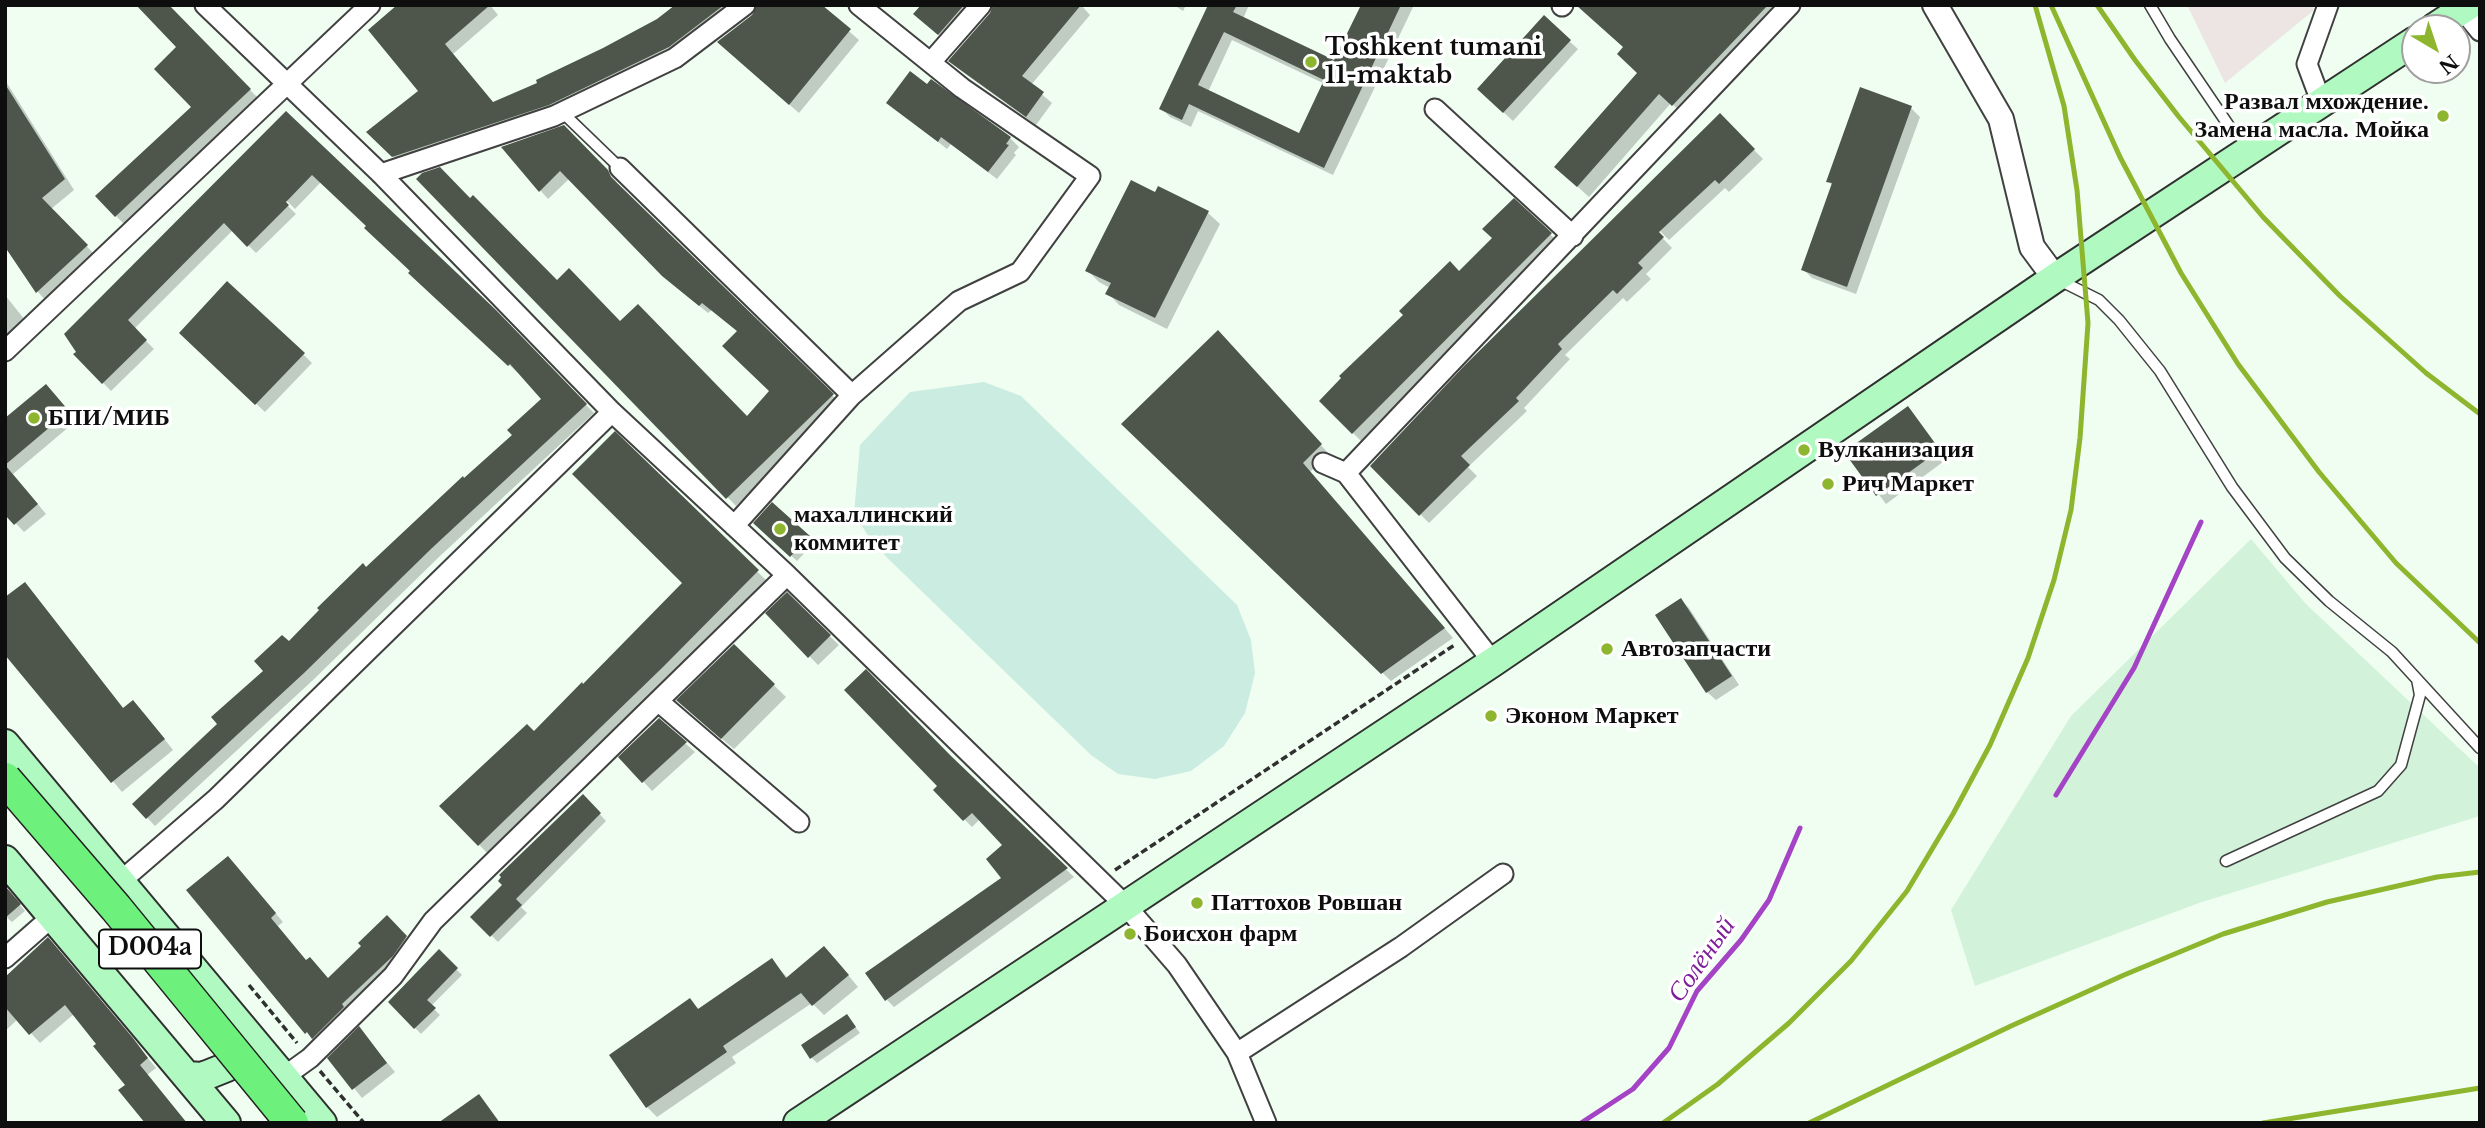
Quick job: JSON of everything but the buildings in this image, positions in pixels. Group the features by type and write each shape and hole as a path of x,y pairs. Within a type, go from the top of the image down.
{"main road":[{"path":"798,1123 1493,662 2054,278 2401,50"},
{"path":"5,744 322,1123"},
{"name":"D004a","path":"5,779 116,908 292,1123"},
{"name":"D004a","path":"5,803 104,919 267,1123"},
{"path":"5,860 226,1123"},
{"path":"188,1076 202,1077 227,1066 236,1055 241,1042 240,1023"}],"street":[{"path":"205,5 381,174 612,412 787,575 1125,905 1177,965 1237,1054 1266,1123"},
{"path":"5,351 370,5"},
{"path":"381,174 562,112 675,58 745,5"},
{"path":"734,526 852,395 960,301 1020,272 1090,176 962,88 859,5"},
{"path":"931,62 981,5"},
{"path":"1346,473 1790,5"},
{"path":"1934,5 2001,119 2032,247 2054,278"},
{"path":"2322,104 2307,64 2328,5"},
{"path":"1435,109 1573,236"},
{"path":"620,168 852,395"},
{"path":"121,881 216,800 612,412"},
{"path":"1323,463 1346,473 1493,662"},
{"path":"285,1076 310,1059 393,976 433,921 787,575"},
{"path":"657,701 799,822"},
{"path":"1237,1054 1401,947 1503,874"},
{"path":"5,958 53,916"}],"lane":[{"path":"2150,5 2229,126 2253,149"},
{"path":"562,112 620,168"},
{"path":"2054,278 2099,300 2119,320 2160,371 2232,487 2285,558 2329,601 2392,652 2480,748"},
{"path":"2226,861 2378,791 2401,765 2420,695 2416,678"}],"path":[{"path":"1099,880 1471,634"}],"shaded area":[{"path":"2187,5 2314,5 2313,11 2225,83"},
{"path":"984,382 1021,396 1237,605 1251,640 1255,673 1245,713 1224,746 1191,771 1155,779 1118,774 1091,755 875,546 854,514 860,445 910,392"}],"green space":[{"path":"2251,539 2306,604 2480,768 2480,816 2202,902 1975,986 1951,910 2071,716"}],"waterway":[{"path":"2056,795 2134,668 2201,522"},
{"name":"Солёный","path":"1581,1123 1633,1089 1669,1048 1697,991 1741,940 1769,900 1800,828"}],"railway":[{"path":"1663,1123 1718,1084 1789,1023 1851,961 1907,891 1990,745 2028,658 2054,580 2071,510 2080,438 2088,323 2077,190 2064,106 2035,5"},
{"path":"2051,5 2120,157 2181,273 2238,364 2319,472 2396,563 2480,643"},
{"path":"2097,5 2179,117 2263,217 2340,296 2426,373 2480,414"},
{"path":"1809,1123 2011,1026 2223,934 2327,902 2437,877 2480,872"},
{"path":"2263,1123 2480,1088"}],"place":[{"name":"Toshkent tumani 11-maktab","path":"1311,62"},
{"name":"Развал мхождение. Замена масла. Мойка","path":"2443,116"},
{"name":"БПИ/МИБ","path":"34,418"},
{"name":"Вулканизация","path":"1804,450"},
{"name":"Рич Маркет","path":"1828,484"},
{"name":"махаллинский коммитет","path":"780,529"},
{"name":"Автозапчасти","path":"1607,649"},
{"name":"Эконом Маркет","path":"1491,716"},
{"name":"Паттохов Ровшан","path":"1197,903"},
{"name":"Боисхон фарм","path":"1130,934"}]}
